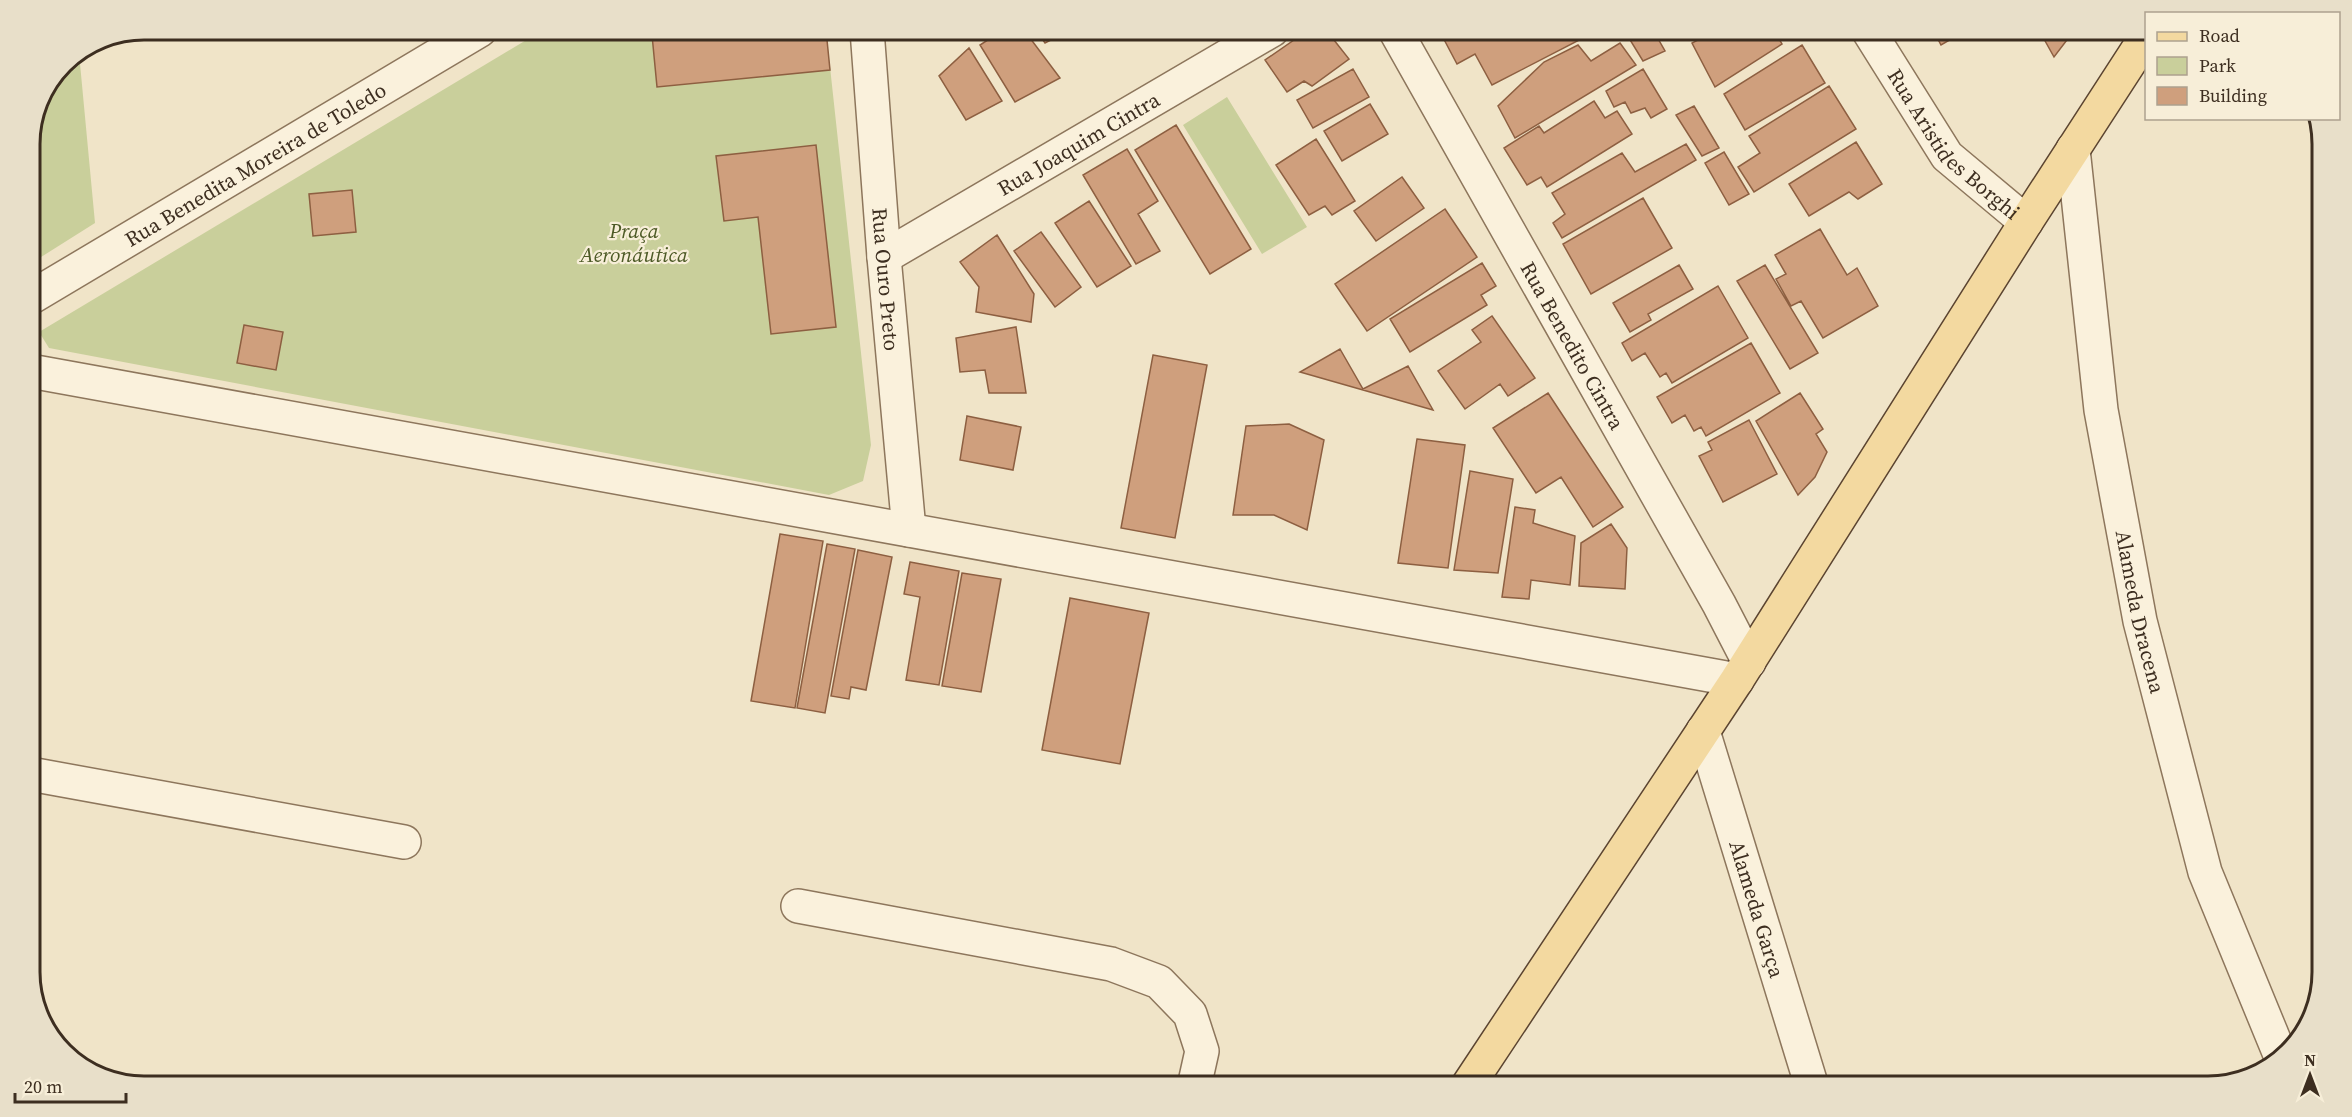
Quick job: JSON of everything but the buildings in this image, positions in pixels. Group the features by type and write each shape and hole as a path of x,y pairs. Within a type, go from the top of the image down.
{"main road":[{"path":"1474,1076 1743,671 2026,222 2144,40"}],"street":[{"name":"Rua Benedita Moreira de Toledo","path":"41,291 463,40"},
{"name":"Rua Ouro Preto","path":"868,40 884,257 909,530"},
{"name":"Rua Joaquim Cintra","path":"884,257 1255,40"},
{"name":"Rua Benedito Cintra","path":"1401,40 1719,604 1743,671"},
{"name":"Rua Aristides Borghi","path":"1874,40 1947,156 2026,222"},
{"name":"Alameda Dracena","path":"2073,149 2101,410 2140,621 2205,872 2278,1049"},
{"path":"41,373 909,530 1743,671"},
{"name":"Alameda Garça","path":"1703,731 1809,1076"},
{"path":"41,776 404,842"},
{"path":"798,906 1111,964 1159,982 1190,1014 1202,1051 1196,1076"}],"green space":[{"name":"Praça Aeronáutica","path":"526,40 827,40 871,445 863,481 829,495 49,348 41,335 41,331"},
{"path":"80,63 95,223 41,257 41,137 44,117 51,98 62,81"},
{"path":"1227,97 1307,227 1262,254 1183,125"}]}
